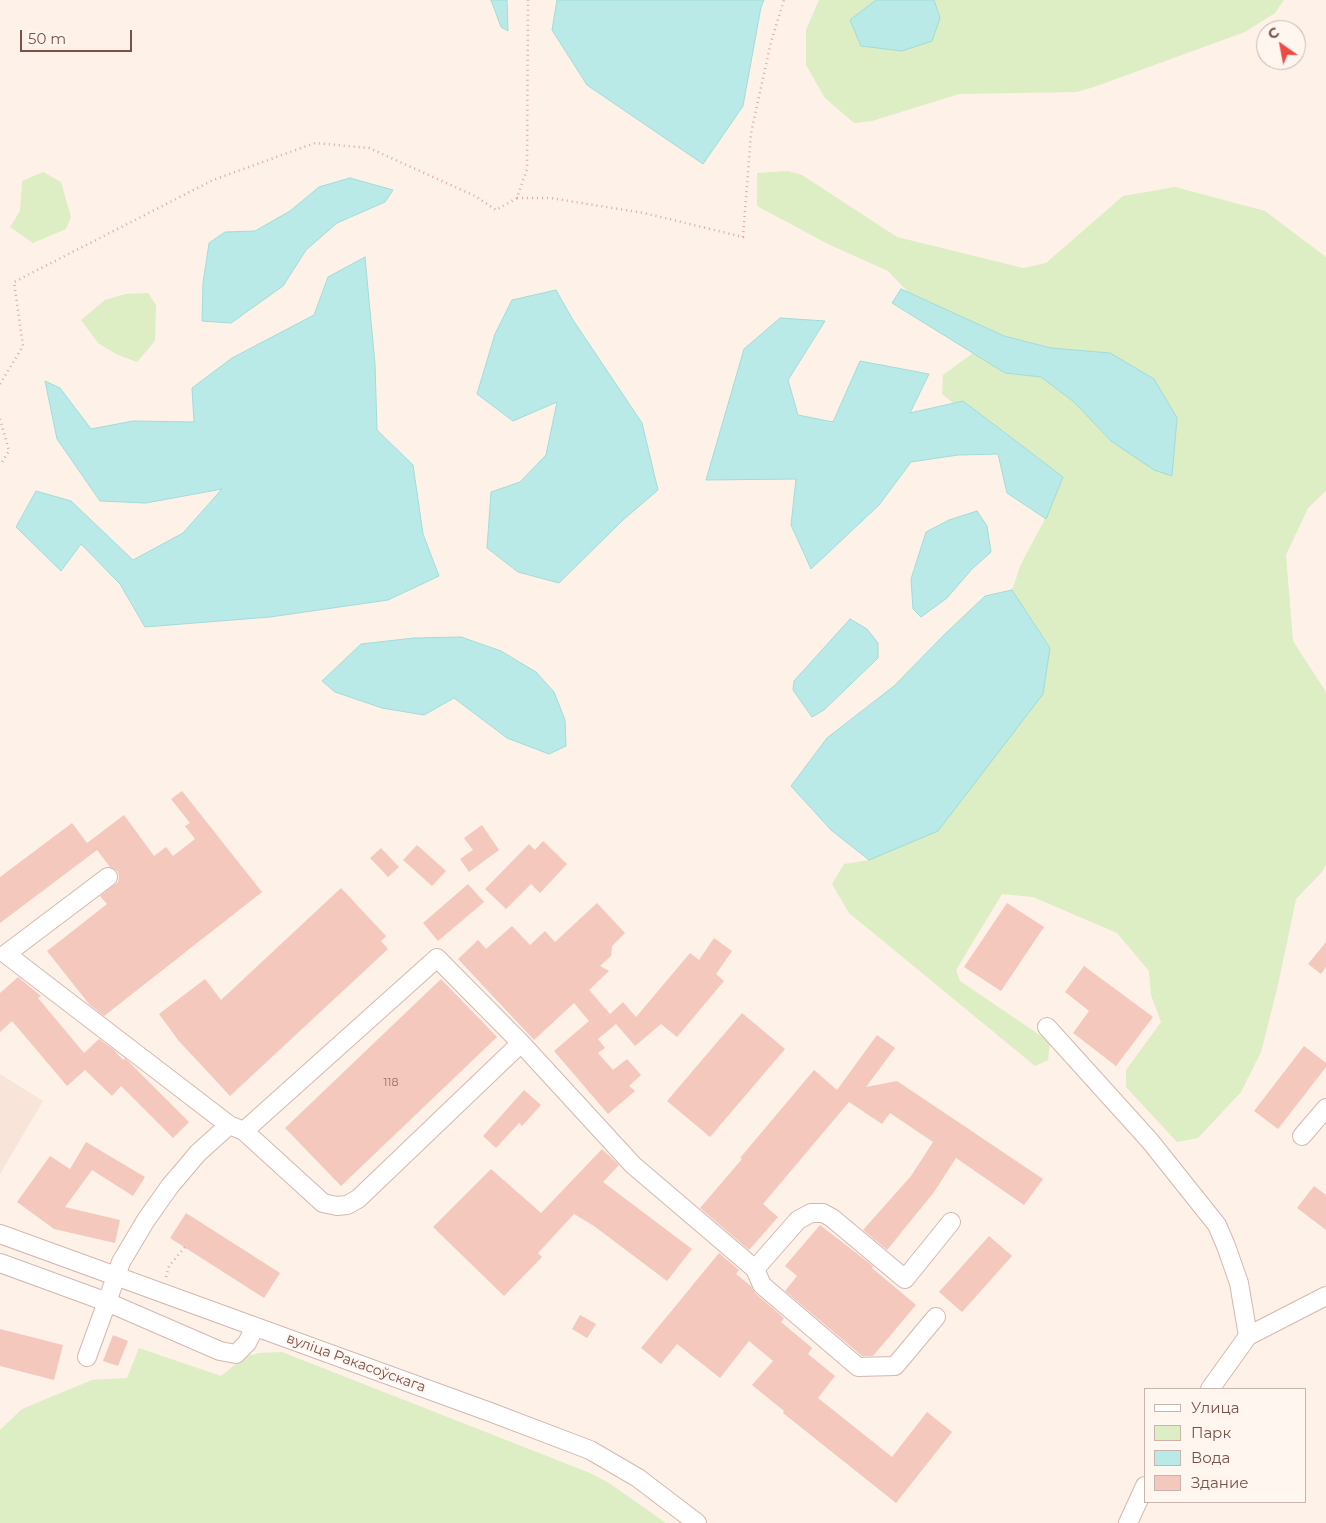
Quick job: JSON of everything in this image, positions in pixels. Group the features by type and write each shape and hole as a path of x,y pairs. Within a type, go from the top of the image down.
{"street":[{"path":"108,877 6,954 237,1128 323,1203 337,1206 347,1205 358,1199 521,1043"},
{"path":"87,1357 121,1262 170,1186 198,1153 237,1128 437,958 521,1043 633,1165 755,1269 762,1285 858,1368 895,1366 936,1317"},
{"path":"1047,1027 1150,1141 1217,1225 1239,1283 1248,1336"},
{"path":"1302,1136 1326,1108"},
{"path":"755,1269 798,1220 811,1213 822,1212 832,1218 905,1279 951,1222"},
{"name":"вуліца Ракасоўскага","path":"0,1234 590,1450 638,1478 697,1523"},
{"path":"0,1263 107,1302 220,1351 236,1354 247,1343 255,1327"},
{"path":"1211,1388 1248,1336 1326,1296"},
{"path":"1128,1523 1144,1488"}],"path":[{"path":"517,198 527,169 528,0"},
{"path":"0,384 23,346 14,282 213,180 315,143 369,148 475,196 496,210 517,198 550,198 644,213 743,237 751,133 771,42 784,0"},
{"path":"0,418 9,451 0,466"},
{"path":"165,1278 169,1266 184,1247"}],"shaded area":[{"path":"0,1074 43,1101 0,1174"}],"green space":[{"path":"819,0 876,0 850,20 940,18 934,0 1284,0 1275,13 1264,20 1256,20 1256,25 1245,32 1094,87 1076,92 959,94 872,121 854,123 825,98 806,65 806,30"},
{"path":"788,171 802,175 897,237 1023,268 1046,263 1123,196 1175,187 1265,211 1326,257 1326,491 1308,508 1286,555 1293,641 1326,692 1326,865 1322,872 1296,899 1278,985 1261,1052 1241,1092 1198,1138 1177,1142 1126,1087 1126,1070 1161,1022 1151,995 1149,971 1117,933 1033,897 1002,894 956,970 960,981 1050,1042 1048,1060 1035,1066 849,913 832,884 844,864 869,860 1050,648 1012,590 1021,564 1045,519 1063,477 963,401 953,403 942,394 943,375 973,353 1005,373 1041,377 1074,402 1111,441 1171,476 1177,418 1110,353 1051,348 1004,336 909,293 888,271 828,244 757,206 757,173"},
{"path":"43,172 61,182 71,217 66,229 33,243 10,227 20,211 22,181"},
{"path":"148,293 156,305 155,341 137,362 118,355 98,343 81,320 105,300 126,294"},
{"path":"139,1348 221,1376 244,1357 259,1353 282,1352 590,1473 609,1483 666,1523 0,1523 0,1430 22,1409 92,1380 127,1378"}],"water":[{"path":"491,0 507,0 508,31 501,27"},
{"path":"557,0 764,0 761,7 743,106 703,164 587,85 552,30"},
{"path":"876,0 934,0 940,18 932,41 902,51 861,46 850,20"},
{"path":"350,178 393,190 385,202 337,223 306,250 283,286 231,323 202,321 203,283 209,243 225,232 255,231 290,211 319,187"},
{"path":"365,257 375,364 377,430 413,465 423,534 439,576 388,600 270,617 145,627 120,584 81,544 61,571 16,527 36,491 71,501 133,560 183,533 222,489 146,503 100,501 57,439 45,381 60,388 91,429 133,421 194,422 192,388 232,358 314,315 328,277"},
{"path":"901,289 1004,336 1051,348 1110,353 1154,379 1177,418 1172,476 1154,470 1111,441 1074,402 1041,377 1005,373 892,303"},
{"path":"556,290 573,320 642,423 658,490 623,520 559,583 518,572 487,548 491,492 520,482 546,455 557,402 513,421 477,394 495,334 512,300"},
{"path":"780,318 825,321 788,380 798,415 833,422 860,361 929,374 910,413 963,401 1063,477 1046,519 1007,493 998,454 958,455 911,462 879,505 811,569 791,525 796,479 706,480 744,349"},
{"path":"977,511 987,526 991,552 972,569 947,598 921,617 913,609 911,579 926,532 949,520"},
{"path":"1012,590 1050,648 1043,694 938,831 869,860 831,830 791,786 827,738 894,686 985,596"},
{"path":"850,619 867,629 878,643 878,658 824,710 812,717 793,690 794,681"},
{"path":"461,637 501,651 536,672 554,692 565,720 566,746 549,754 507,738 454,698 424,715 382,708 335,692 322,681 361,644 414,638"}],"building":[{"path":"182,791 262,892 104,1016 89,1004 47,951 107,904 100,896 118,882 119,876 117,871 110,867 97,850 0,923 0,877 72,823 87,843 124,815 154,856 166,847 173,856 195,839 185,826 190,823 171,799"},
{"path":"482,825 499,850 469,872 460,859 473,850 464,838"},
{"path":"543,841 567,864 540,893 531,884 506,909 485,889 529,844 535,850"},
{"path":"417,845 446,871 432,886 403,860"},
{"path":"381,848 399,867 388,877 370,858"},
{"path":"468,884 484,902 438,941 423,923"},
{"path":"341,888 386,936 381,941 388,949 230,1096 178,1040 159,1014 205,979 221,1000"},
{"path":"597,903 625,933 612,946 611,956 600,966 609,971 589,990 610,1014 623,1002 636,1017 690,953 699,960 714,938 732,951 716,974 724,981 677,1037 661,1024 635,1046 616,1024 598,1039 605,1048 598,1053 613,1070 627,1059 641,1075 629,1086 635,1091 608,1114 554,1051 589,1021 574,1003 534,1040 458,959 478,940 486,949 512,926 530,945 545,931 555,942"},
{"path":"1007,903 1044,927 1001,991 964,967"},
{"path":"1326,942 1326,967 1321,974 1308,964"},
{"path":"1084,966 1153,1017 1116,1066 1073,1033 1089,1011 1065,992"},
{"path":"18,977 41,996 38,998 84,1053 99,1039 114,1050 123,1060 125,1058 189,1122 173,1138 121,1086 112,1096 85,1070 67,1086 12,1021 0,1032 0,993"},
{"path":"441,979 497,1037 341,1186 285,1128"},
{"path":"742,1013 785,1049 710,1137 667,1101"},
{"path":"877,1035 895,1048 866,1087 897,1081 1043,1179 1024,1205 956,1158 934,1192 887,1250 863,1230 911,1176 933,1142 890,1113 882,1124 849,1102 763,1204 778,1217 749,1250 700,1208 814,1070 837,1090"},
{"path":"1304,1046 1326,1063 1326,1067 1278,1129 1254,1111"},
{"path":"524,1090 541,1105 522,1126 519,1123 496,1148 483,1136"},
{"path":"86,1142 145,1177 133,1196 92,1170 65,1207 120,1220 115,1243 54,1229 17,1202 50,1156 70,1169"},
{"path":"602,1149 619,1165 603,1182 692,1249 667,1281 594,1226 574,1214 538,1253 542,1257 504,1296 433,1227 491,1169 541,1213"},
{"path":"1314,1186 1326,1195 1326,1230 1297,1208"},
{"path":"186,1213 280,1273 264,1298 170,1238"},
{"path":"820,1225 873,1266 872,1268 916,1305 873,1356 862,1356 785,1291 797,1276 785,1266"},
{"path":"989,1236 1012,1256 962,1312 939,1292"},
{"path":"719,1253 739,1270 736,1274 751,1286 755,1293 784,1318 781,1322 812,1348 808,1354 835,1376 818,1398 892,1457 927,1412 952,1432 896,1503 783,1413 784,1411 752,1385 773,1361 749,1341 720,1378 677,1344 661,1364 641,1348"},
{"path":"580,1315 596,1324 587,1338 572,1329"},
{"path":"0,1329 63,1345 54,1380 0,1366"},
{"path":"113,1335 128,1341 118,1366 103,1361"}]}
